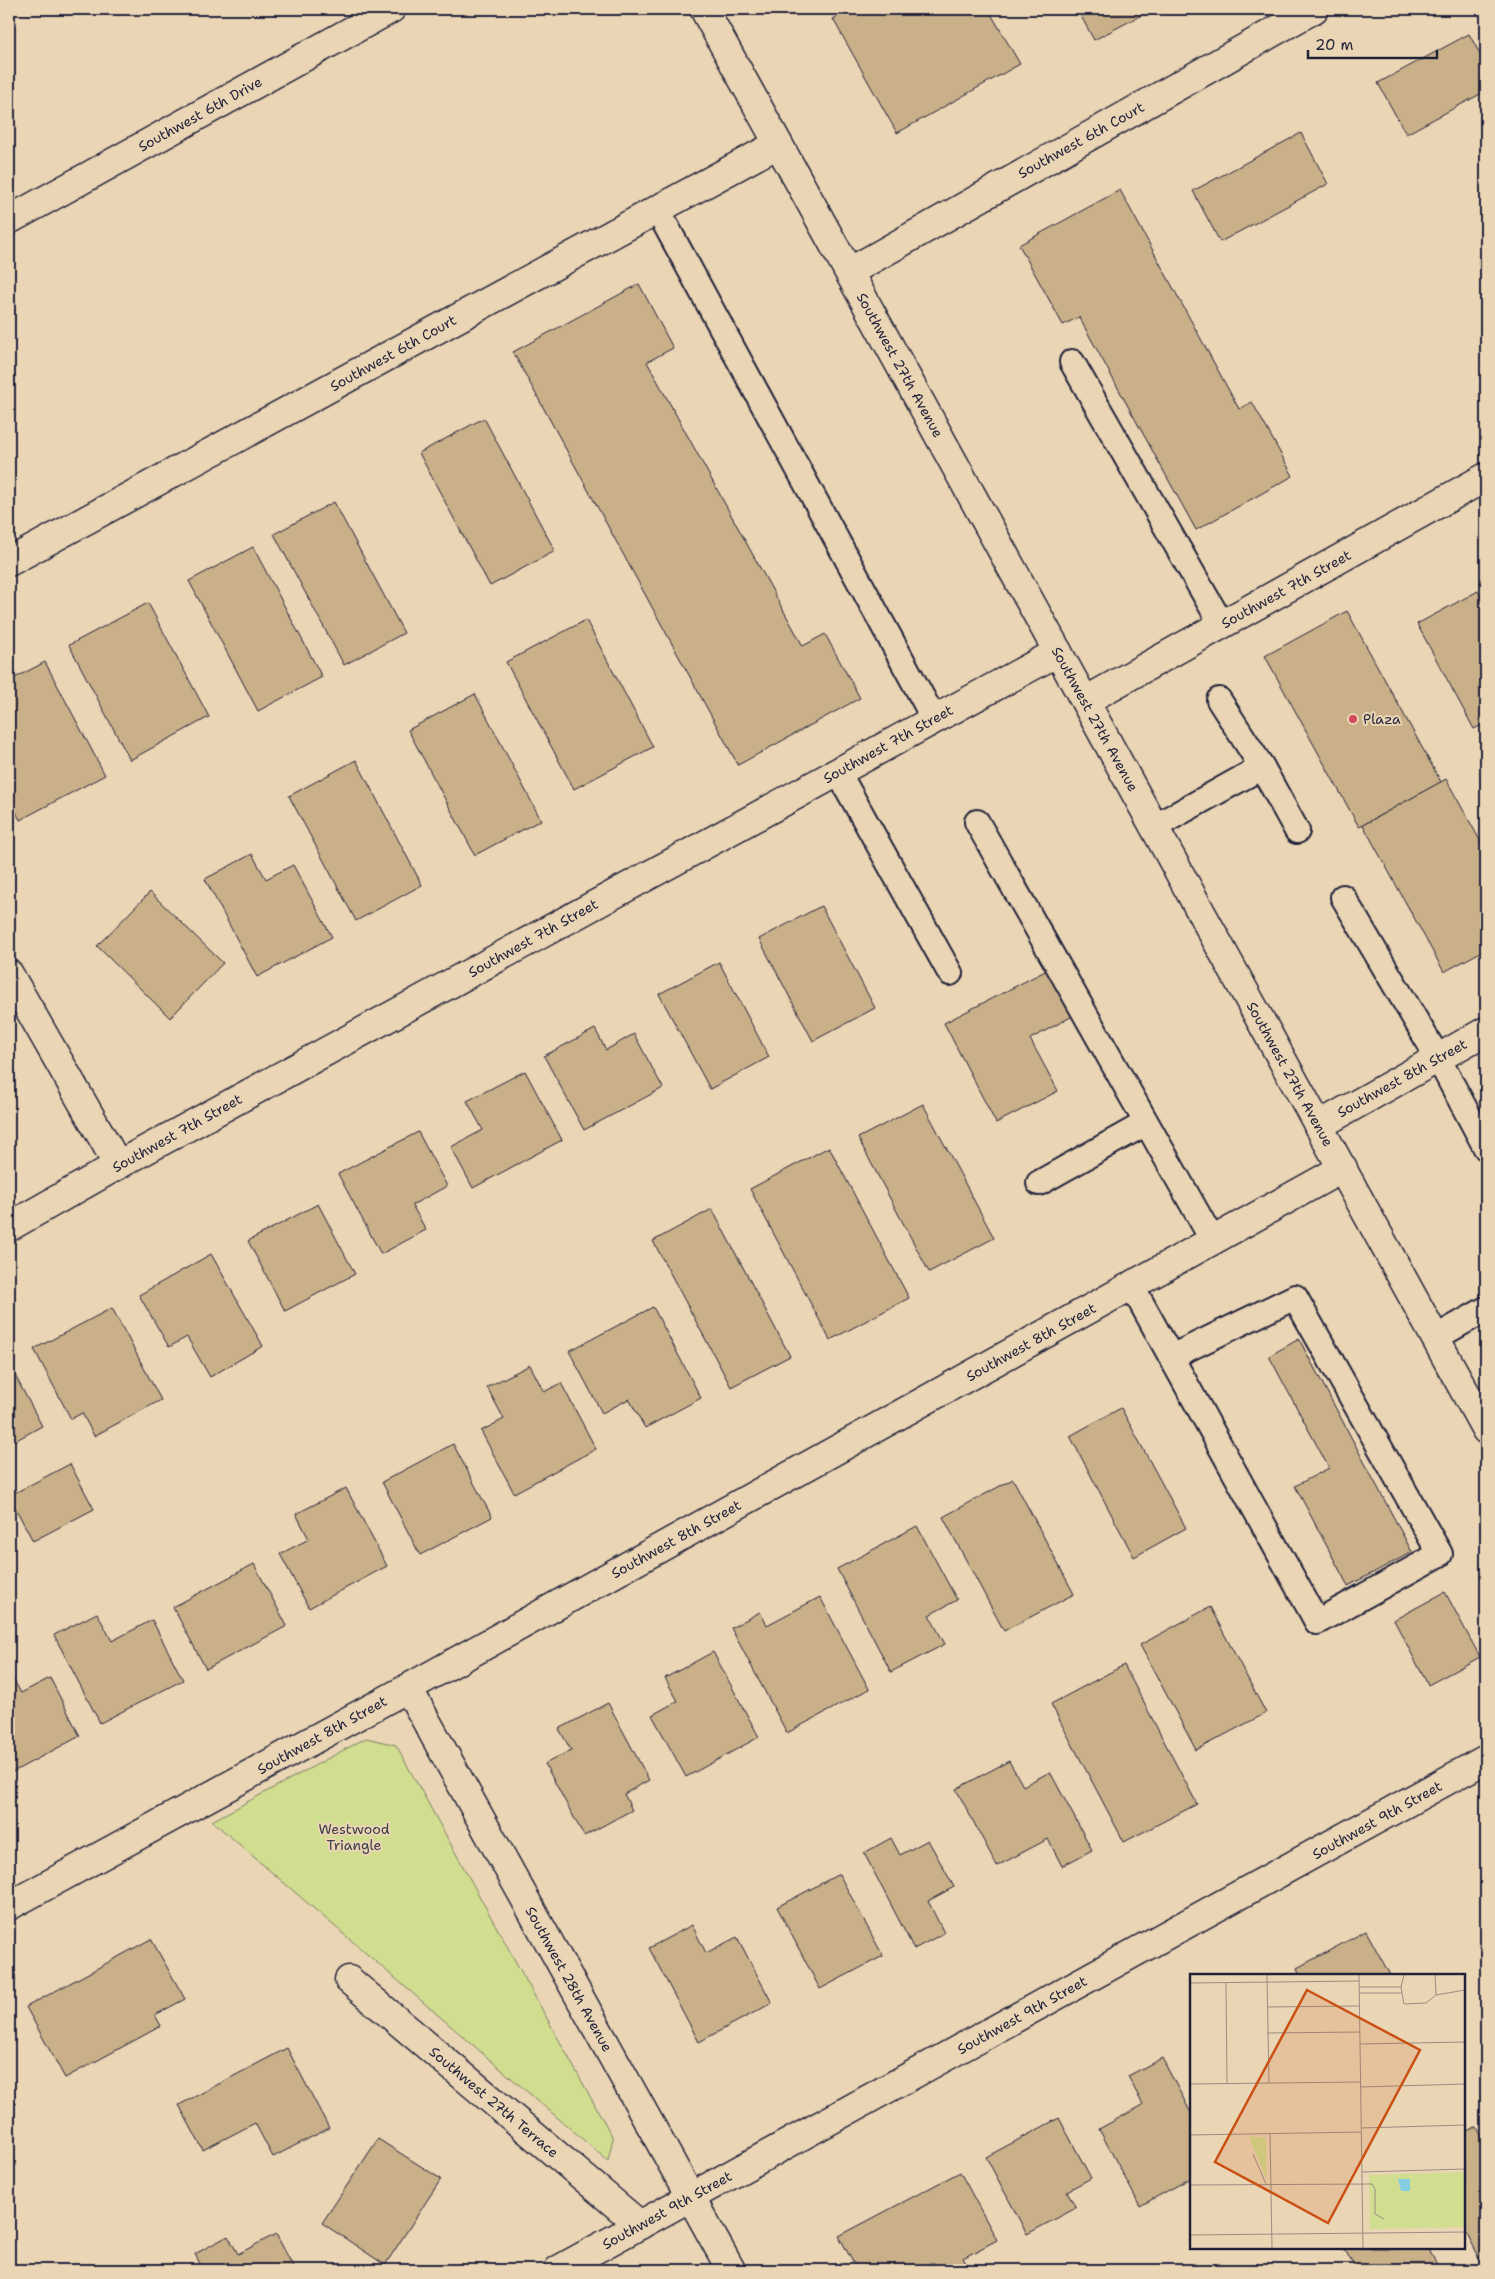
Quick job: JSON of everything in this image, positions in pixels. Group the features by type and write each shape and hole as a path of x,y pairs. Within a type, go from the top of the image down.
{"street":[{"name":"Southwest 6th Drive","path":"9,220 391,9"},
{"name":"Southwest 27th Avenue","path":"704,9 1486,1430"},
{"name":"Southwest 6th Court","path":"848,272 1314,9"},
{"name":"Southwest 6th Court","path":"9,562 778,144"},
{"name":"Southwest 7th Street","path":"1085,701 1486,477"},
{"name":"Southwest 7th Street","path":"9,1227 118,1165 1058,652"},
{"path":"9,974 118,1165"},
{"name":"Southwest 8th Street","path":"1318,1126 1486,1031"},
{"name":"Southwest 8th Street","path":"9,1906 408,1688 1342,1168"},
{"name":"Southwest 28th Avenue","path":"408,1688 731,2270"},
{"name":"Southwest 9th Street","path":"558,2270 1486,1759"},
{"name":"Southwest 27th Terrace","path":"349,1980 640,2225"}],"lane":[{"path":"657,209 934,719"},
{"path":"1072,362 1222,624"},
{"path":"1219,700 1262,768 1297,832"},
{"path":"1154,827 1262,768"},
{"path":"838,772 950,973"},
{"path":"977,822 1212,1241"},
{"path":"1343,897 1438,1058 1486,1148"},
{"path":"1039,1183 1146,1123"},
{"path":"1132,1286 1171,1357 1317,1622 1440,1554 1295,1297 1171,1357"},
{"path":"1436,1338 1486,1309"}],"green space":[{"name":"Westwood Triangle","path":"366,1738 396,1745 613,2138 608,2161 212,1821"}],"building":[{"path":"851,9 988,9 1020,64 897,133 833,19"},
{"path":"1077,9 1153,9 1094,40"},
{"path":"1469,34 1486,65 1486,91 1406,134 1378,83"},
{"path":"1301,133 1328,184 1220,242 1193,191"},
{"path":"1120,190 1239,409 1252,402 1293,476 1196,530 1079,317 1063,325 1019,245"},
{"path":"1486,258 1486,278 1478,262"},
{"path":"639,284 673,348 647,362 803,646 825,634 860,698 738,765 513,352"},
{"path":"484,418 555,551 490,586 419,453"},
{"path":"334,502 404,633 344,665 274,534"},
{"path":"253,547 322,677 258,711 189,581"},
{"path":"1478,591 1486,607 1486,723 1474,729 1417,624"},
{"path":"148,603 209,717 130,760 69,645"},
{"name":"Plaza","path":"1347,611 1441,782 1359,827 1265,656"},
{"path":"586,620 653,747 574,789 506,662"},
{"path":"45,662 105,775 20,820 9,798 9,681"},
{"path":"475,694 541,820 475,855 408,730"},
{"path":"356,760 422,885 356,921 289,796"},
{"path":"1446,779 1486,851 1486,949 1444,972 1363,825"},
{"path":"252,854 266,879 293,865 332,937 257,977 205,879"},
{"path":"150,892 223,963 170,1018 97,946"},
{"path":"821,906 875,1008 813,1041 759,939"},
{"path":"719,962 769,1057 710,1089 659,994"},
{"path":"1057,965 1082,1011 1030,1039 1058,1091 996,1123 944,1023"},
{"path":"595,1029 606,1050 634,1034 663,1088 584,1130 544,1056"},
{"path":"525,1071 562,1140 473,1188 451,1147 483,1130 467,1101"},
{"path":"923,1104 994,1238 929,1272 858,1138"},
{"path":"418,1132 447,1186 412,1205 426,1230 381,1254 338,1174"},
{"path":"829,1147 909,1298 830,1340 750,1189"},
{"path":"318,1204 355,1274 285,1311 248,1241"},
{"path":"712,1209 790,1356 731,1387 653,1241"},
{"path":"211,1254 263,1346 210,1377 187,1337 169,1347 139,1295"},
{"path":"653,1307 701,1398 645,1428 629,1399 602,1413 569,1351"},
{"path":"112,1308 161,1400 94,1436 82,1413 71,1419 34,1349"},
{"path":"1299,1339 1412,1552 1348,1586 1295,1486 1329,1468 1269,1356"},
{"path":"530,1365 544,1392 561,1383 596,1449 514,1493 481,1431 504,1419 487,1387"},
{"path":"9,1367 42,1426 9,1444"},
{"path":"1121,1408 1186,1528 1134,1557 1070,1436"},
{"path":"453,1444 492,1517 420,1555 382,1482"},
{"path":"70,1464 94,1509 33,1541 9,1496"},
{"path":"1013,1479 1074,1594 1004,1631 943,1517"},
{"path":"346,1488 387,1566 309,1608 280,1554 309,1539 296,1514"},
{"path":"917,1526 957,1600 929,1615 945,1644 891,1672 837,1569"},
{"path":"254,1564 287,1626 206,1669 173,1607"},
{"path":"1445,1592 1480,1657 1428,1685 1394,1620"},
{"path":"820,1597 869,1689 787,1733 731,1628 760,1612 767,1625"},
{"path":"1210,1607 1266,1713 1196,1750 1140,1645"},
{"path":"97,1613 112,1641 152,1620 183,1680 100,1723 54,1635"},
{"path":"713,1652 759,1737 686,1777 652,1715 678,1701 665,1678"},
{"path":"1124,1665 1197,1804 1124,1842 1051,1704"},
{"path":"11,1675 21,1693 50,1678 80,1736 9,1774 9,1676"},
{"path":"608,1703 649,1780 624,1794 632,1810 584,1836 545,1764 571,1750 559,1729"},
{"path":"1009,1761 1023,1786 1050,1772 1092,1850 1062,1866 1048,1839 997,1866 956,1789"},
{"path":"891,1838 900,1855 928,1840 954,1887 928,1901 944,1933 914,1949 864,1853"},
{"path":"839,1874 883,1956 820,1989 777,1907"},
{"path":"692,1925 706,1953 737,1937 772,2003 699,2042 649,1948"},
{"path":"1366,1931 1389,1974 1300,1974 1297,1968"},
{"path":"151,1939 185,1999 155,2015 161,2026 65,2078 26,2007"},
{"path":"287,2048 329,2128 273,2157 255,2123 203,2150 179,2105"},
{"path":"1162,2058 1190,2111 1190,2179 1140,2206 1099,2129 1143,2105 1128,2076"},
{"path":"1059,2118 1091,2178 1067,2191 1076,2208 1027,2234 986,2157"},
{"path":"1476,2126 1486,2146 1486,2270 1465,2230 1465,2132"},
{"path":"378,2139 441,2179 385,2265 322,2223"},
{"path":"960,2172 997,2240 963,2258 970,2270 857,2270 839,2236"},
{"path":"276,2234 295,2270 203,2270 195,2254 228,2236 238,2254"},
{"path":"1345,2249 1429,2249 1440,2270 1356,2270"}],"place":[{"name":"Plaza","path":"1353,719"}]}
